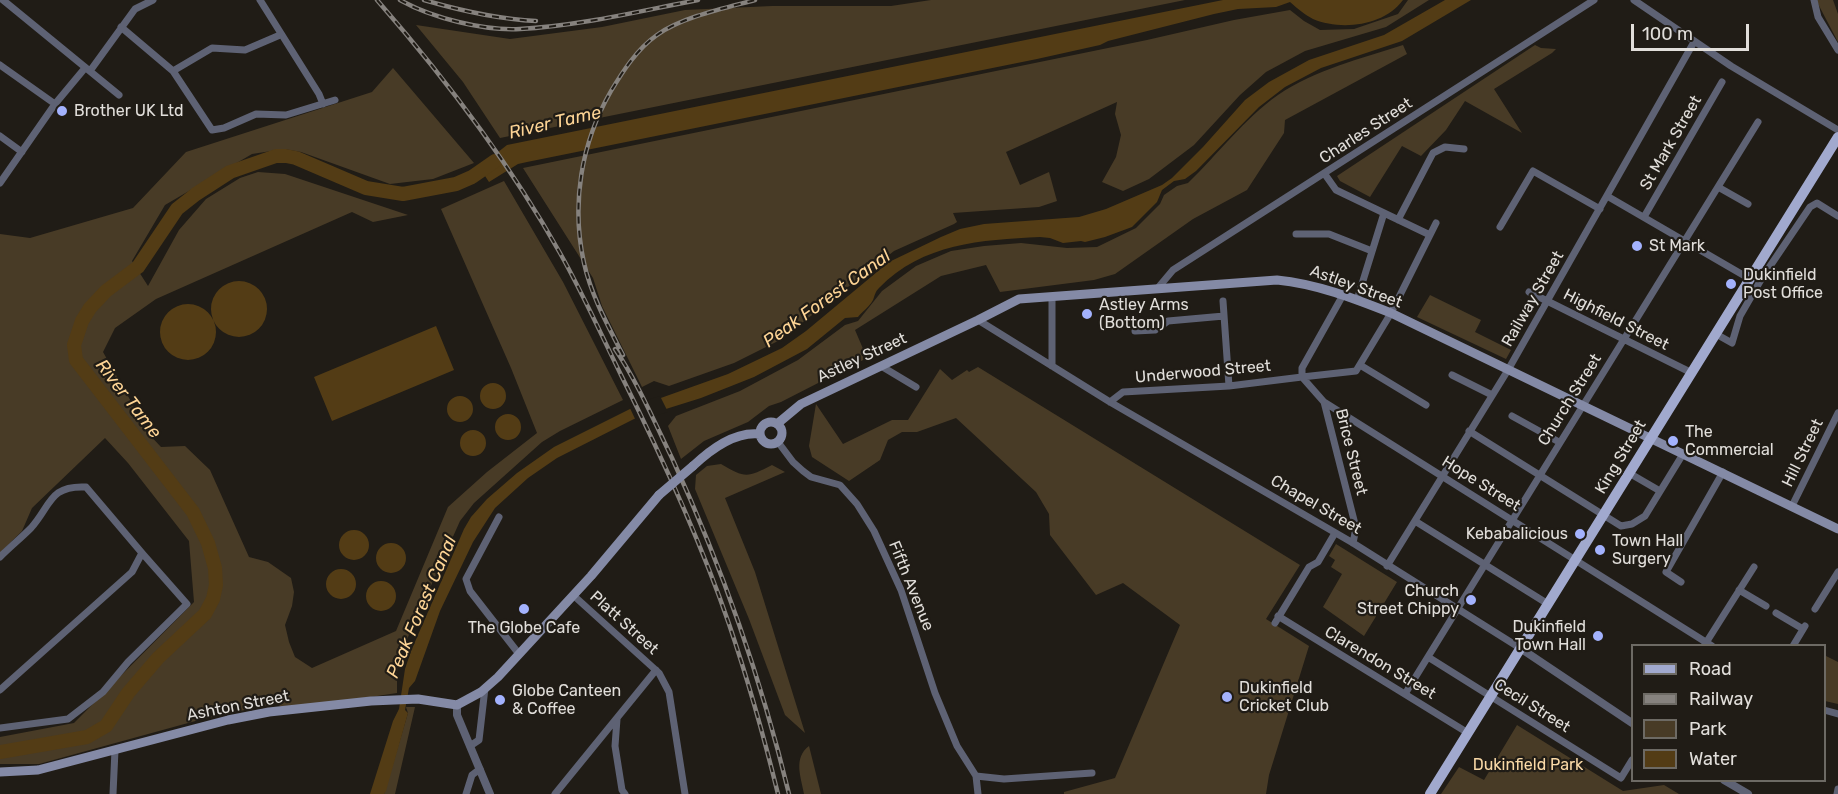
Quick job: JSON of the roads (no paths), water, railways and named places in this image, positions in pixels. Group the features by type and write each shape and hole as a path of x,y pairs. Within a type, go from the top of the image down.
{"main road":[{"name":"King Street","path":"1430,794 1838,137"},
{"name":"Astley Street","path":"777,424 801,404 1019,299 1277,280 1300,282 1343,295 1391,314 1838,529"},
{"path":"767,423 777,424 782,432 778,442 771,444 765,442 760,434 762,427 767,423"},
{"path":"457,705 485,688 519,654 659,495 704,456 726,441 740,436 760,434"},
{"name":"Ashton Street","path":"0,772 38,770 228,720 270,712 387,700 418,699 457,705"}],"street":[{"path":"1,0 119,95"},
{"path":"0,183 55,104 110,46 135,9 153,0"},
{"path":"260,0 323,104"},
{"name":"Charles Street","path":"1156,289 1173,270 1594,0"},
{"path":"1634,0 1731,66 1838,130"},
{"path":"1814,0 1818,17 1838,50"},
{"path":"121,27 173,71 212,130 224,128 256,114 286,115 335,100"},
{"path":"173,71 212,48 245,50 280,35"},
{"name":"Railway Street","path":"1387,566 1508,370 1694,42"},
{"path":"0,65 55,104"},
{"name":"St Mark Street","path":"1644,217 1722,82"},
{"name":"Church Street","path":"1405,694 1758,122"},
{"path":"0,136 22,152"},
{"path":"1398,220 1433,153 1445,147 1464,149"},
{"path":"1500,227 1533,171 1600,209"},
{"path":"1324,173 1336,190 1430,235"},
{"path":"1718,187 1748,204"},
{"path":"1607,196 1750,279"},
{"path":"1716,334 1732,342 1740,316 1767,269 1810,207 1817,204 1838,216"},
{"path":"1357,300 1384,213"},
{"path":"1426,405 1360,365 1391,314 1437,223"},
{"path":"1296,234 1329,234 1372,251"},
{"name":"Highfield Street","path":"1529,292 1692,373"},
{"path":"1302,377 1302,368 1343,295"},
{"path":"1052,297 1052,366"},
{"path":"1223,301 1229,386"},
{"path":"1135,331 1155,330 1168,321 1224,316"},
{"name":"Chapel Street","path":"978,320 1110,402 1353,543 1520,648 1631,722"},
{"name":"Underwood Street","path":"1110,402 1123,392 1229,386 1356,371 1360,365"},
{"path":"881,366 916,387"},
{"path":"1452,375 1492,395"},
{"name":"Hope Street","path":"1302,377 1324,402 1708,644"},
{"name":"Brice Street","path":"1324,402 1356,528 1353,543"},
{"name":"Hill Street","path":"1792,506 1838,412"},
{"path":"1512,416 1559,442"},
{"path":"1469,431 1621,526 1632,524 1645,516 1683,454"},
{"name":"Fifth Avenue","path":"778,442 811,477 840,484 857,504 874,531 901,590 935,693 957,746 976,776"},
{"path":"1681,582 1663,570 1723,472"},
{"path":"1629,473 1660,491"},
{"path":"0,557 32,526 47,502 69,486 86,487 187,604 128,662 103,692 68,719 0,728"},
{"path":"499,517 466,579 470,591 519,654"},
{"path":"1415,521 1548,604"},
{"name":"Clarendon Street","path":"1335,533 1318,562 1309,567 1277,620 1468,733"},
{"path":"0,690 132,572 142,554"},
{"path":"1708,644 1754,567"},
{"path":"1815,609 1838,572"},
{"path":"1739,590 1766,606"},
{"name":"Platt Street","path":"573,595 656,670"},
{"path":"1776,613 1804,628 1794,644"},
{"name":"Cecil Street","path":"1428,657 1621,778 1631,762"},
{"path":"555,794 656,670 669,692 685,794"},
{"path":"470,746 479,740 485,688"},
{"path":"457,705 457,716 490,794"},
{"path":"617,719 615,746 622,790 626,794"},
{"path":"113,794 115,750"},
{"path":"466,794 472,775 480,769"},
{"path":"978,794 976,776 1004,779 1092,773"},
{"path":"1727,782 1748,794"},
{"path":"1837,794 1838,789"}],"water":[{"path":"1223,0 1403,0 1385,16 1374,21 1349,25 1324,23 1313,19 1290,2 1276,7 1238,9 1037,59 518,164 489,182 479,167 507,145"},
{"path":"1445,0 1471,0 1402,41 1321,68 1285,87 1259,107 1196,171 1185,179 1174,181 1162,190 1157,202 1132,227 1085,242 1063,243 1040,237 975,243 954,247 914,261 878,289 872,302 858,317 845,318 807,349 754,377 701,398 634,419 557,458 528,478 495,508 473,542 440,611 415,681 409,688 405,710 408,713 386,791 384,794 370,794 393,721 399,709 405,669 411,651 464,529 487,499 517,473 554,447 630,409 728,374 782,348 889,262 941,237 960,229 984,224 1079,217 1106,209 1162,185 1203,147 1245,100 1269,82 1309,60 1384,35"},
{"path":"239,281 254,286 262,294 267,309 262,324 254,332 239,337 224,332 216,324 211,309 216,294 224,286"},
{"path":"188,304 203,309 211,317 216,332 211,347 203,355 188,360 173,355 165,347 160,332 165,317 173,309"},
{"path":"436,326 454,370 332,421 314,377"},
{"path":"493,383 502,387 506,396 502,405 493,409 484,405 480,396 484,387"},
{"path":"460,396 469,400 473,409 469,418 460,422 451,418 447,409 451,400"},
{"path":"508,414 517,418 521,427 517,436 508,440 499,436 495,427 499,418"},
{"path":"473,430 482,434 486,443 482,452 473,456 464,452 460,443 464,434"},
{"path":"354,530 365,534 369,545 365,556 354,560 343,556 339,545 343,534"},
{"path":"391,543 402,547 406,558 402,569 391,573 380,569 376,558 380,547"},
{"path":"341,569 352,573 356,584 352,595 341,599 330,595 326,584 330,573"},
{"path":"381,581 392,585 396,596 392,607 381,611 370,607 366,596 370,585"}],"waterway":[{"name":"River Tame","path":"0,752 87,737 106,726 128,693 158,658 205,614 213,599 216,585 215,568 208,543 193,512 76,360 74,345 82,321 90,308 106,291 138,267 177,209 230,172 276,156 286,156 296,158 366,188 403,194 456,184 472,177 495,161"}],"railway":[{"path":"377,0 451,90 498,154 540,219 584,298 665,467 706,560 743,666 778,794"},
{"path":"400,0 443,18 506,29 587,21 698,0"},
{"path":"424,0 480,14 536,21"},
{"path":"623,355 591,287 580,241 581,174 592,132 616,83 631,61 657,35 691,18 755,0"},
{"path":"615,349 631,375 672,458 724,582 753,665 789,794"}],"place":[{"name":"Brother UK Ltd","path":"62,111"},
{"name":"St Mark","path":"1637,246"},
{"name":"Dukinfield Post Office","path":"1731,284"},
{"name":"Astley Arms (Bottom)","path":"1087,314"},
{"name":"The Commercial","path":"1673,441"},
{"name":"Kebabalicious","path":"1580,534"},
{"name":"Town Hall Surgery","path":"1600,550"},
{"name":"Church Street Chippy","path":"1471,600"},
{"name":"The Globe Cafe","path":"524,609"},
{"name":"Dukinfield Town Hall","path":"1598,636"},
{"name":"Dukinfield Cricket Club","path":"1227,697"},
{"name":"Globe Canteen & Coffee","path":"500,700"}],"water label":[{"name":"Peak Forest Canal","path":"827,299"},
{"name":"Peak Forest Canal","path":"422,607"}],"park label":[{"name":"Dukinfield Park","path":"1528,765"}]}
